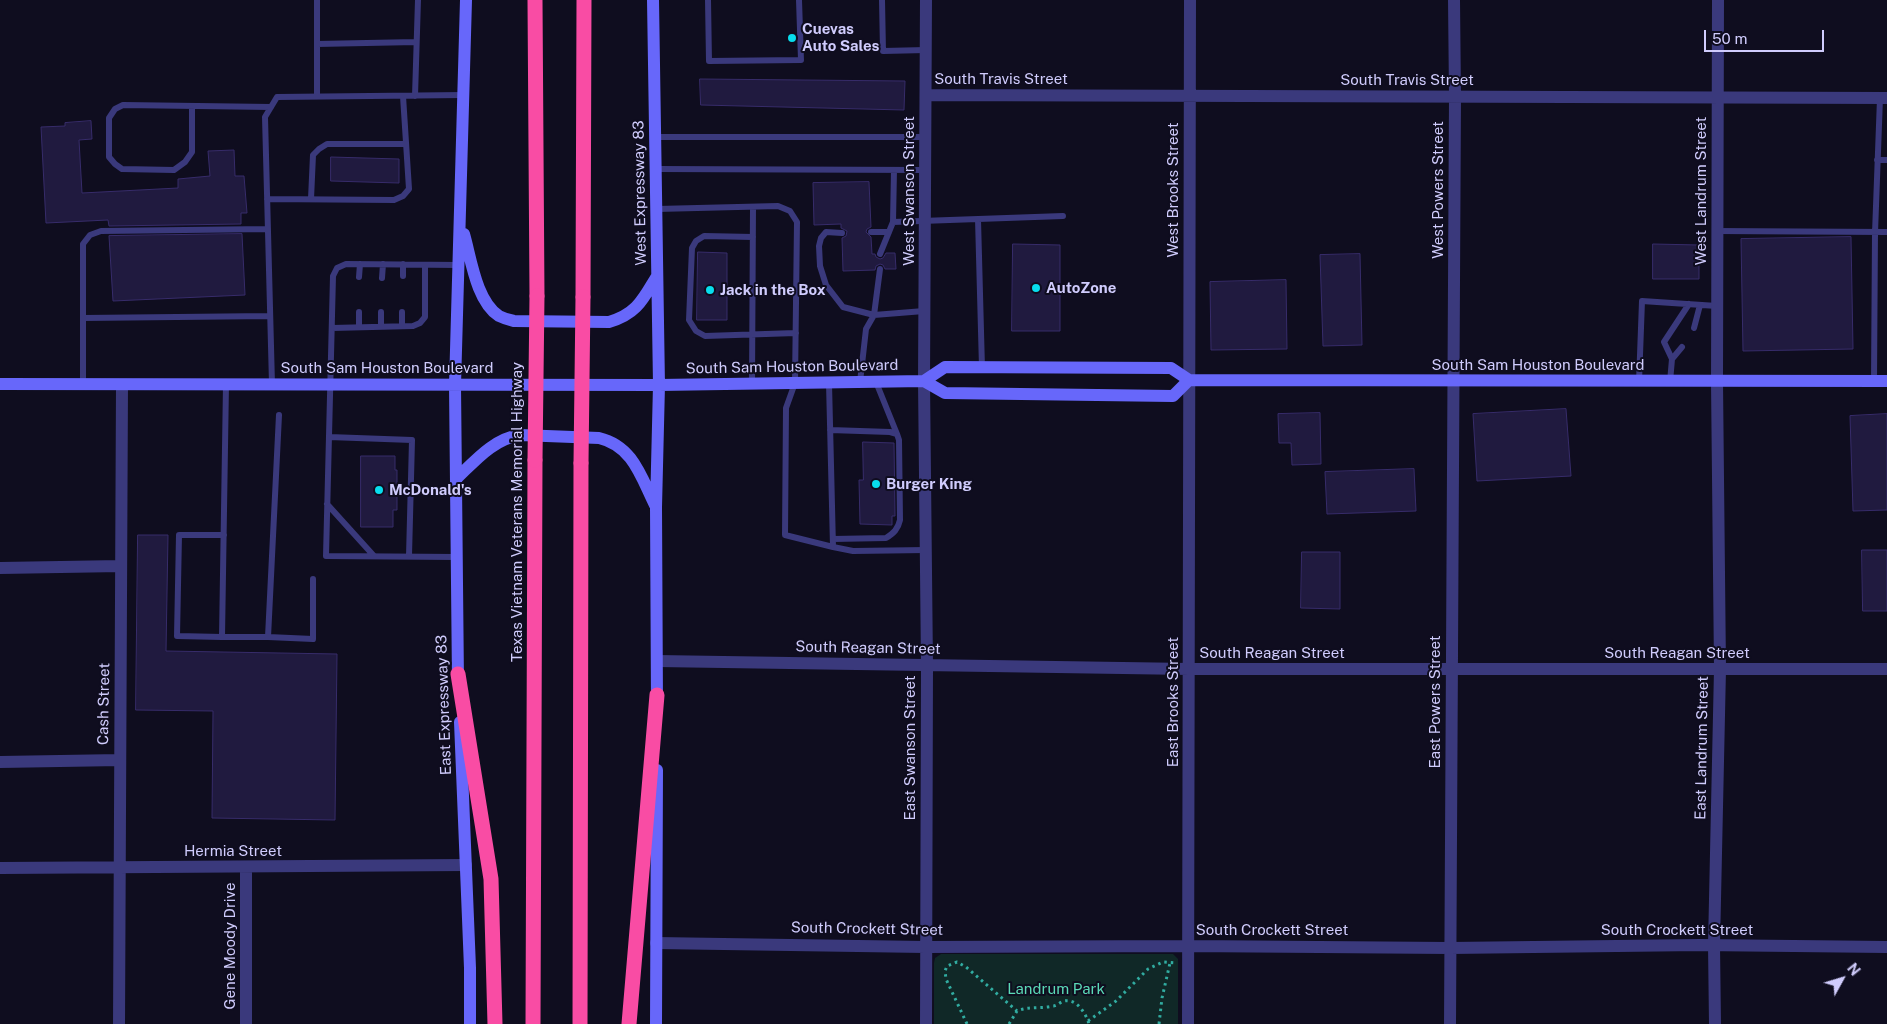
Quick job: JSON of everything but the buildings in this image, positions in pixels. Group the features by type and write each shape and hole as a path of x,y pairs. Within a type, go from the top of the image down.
{"highway":[{"name":"Texas Vietnam Veterans Memorial Highway","path":"533,1024 534,460 537,296 535,0"},
{"path":"580,1024 584,0"},
{"path":"458,674 491,878 495,1024"},
{"path":"629,1024 657,695"}],"main road":[{"path":"455,385 466,0"},
{"name":"West Expressway 83","path":"653,0 659,385"},
{"path":"460,222 485,303 501,317 514,321 609,322 622,318 640,304 658,275"},
{"name":"South Sam Houston Boulevard","path":"0,384 659,385 829,383 924,381 945,367 1171,368 1189,380 1881,381"},
{"path":"924,381 945,393 1172,396 1189,380"},
{"name":"East Expressway 83","path":"455,385 458,674 470,968 470,1024"},
{"path":"656,1024 658,661 656,507 659,385"},
{"path":"456,479 489,448 510,436 599,438 612,441 629,456 656,507"}],"street":[{"name":"West Swanson Street","path":"924,381 926,0"},
{"name":"West Brooks Street","path":"1189,380 1190,0"},
{"name":"West Powers Street","path":"1453,381 1454,0"},
{"name":"West Landrum Street","path":"1717,382 1718,0"},
{"name":"South Travis Street","path":"926,95 1884,98"},
{"name":"East Brooks Street","path":"1188,1024 1189,380"},
{"name":"East Swanson Street","path":"924,381 927,666 926,1024"},
{"name":"East Powers Street","path":"1450,1024 1453,381"},
{"name":"East Landrum Street","path":"1715,1024 1714,945 1720,669 1717,382"},
{"name":"Cash Street","path":"119,1024 122,385"},
{"path":"0,568 122,566"},
{"name":"South Reagan Street","path":"658,661 1189,669 1887,669"},
{"path":"0,762 120,760"},
{"name":"Hermia Street","path":"0,868 466,865"},
{"name":"Gene Moody Drive","path":"246,867 246,1024"},
{"name":"South Crockett Street","path":"656,943 925,947 1188,946 1450,948 1714,945 1887,947"}],"lane":[{"path":"317,0 317,96"},
{"path":"415,96 418,0"},
{"path":"708,0 709,61 800,60 799,0"},
{"path":"882,0 882,51 926,50"},
{"path":"317,44 416,42"},
{"path":"272,384 265,117 277,97 463,95"},
{"path":"267,199 394,200 402,196 409,189 403,96"},
{"path":"1881,381 1875,233 1877,160 1884,98"},
{"path":"192,107 192,152 185,162 174,170 122,169 110,157 109,118 115,109 123,105 271,107"},
{"path":"656,137 926,137"},
{"path":"311,199 313,155 319,148 327,144 406,144"},
{"path":"1877,160 1887,160"},
{"path":"656,170 925,170"},
{"path":"880,254 893,222 894,170"},
{"path":"657,209 778,206 790,211 797,222 796,333 795,383 786,408 785,535 853,552 926,550"},
{"path":"752,384 753,207"},
{"path":"893,222 1063,216"},
{"path":"978,219 982,368"},
{"path":"83,384 83,244 90,235 101,231 268,229"},
{"path":"1716,231 1887,232"},
{"path":"842,233 826,232 821,238 819,246 820,266 826,285 843,307 874,315 924,311"},
{"path":"871,232 889,232"},
{"path":"753,237 704,236 696,241 692,248 689,320 696,331 705,336 796,333"},
{"path":"456,557 326,556 333,276 337,268 346,264 459,265"},
{"path":"360,264 360,277"},
{"path":"382,264 382,278"},
{"path":"402,276 403,264"},
{"path":"332,328 413,326 420,323 425,317 425,265"},
{"path":"860,382 866,329 874,315 880,270"},
{"path":"1639,382 1642,301 1717,306"},
{"path":"1670,382 1672,359 1664,342 1689,304"},
{"path":"1694,328 1700,304"},
{"path":"359,327 360,312"},
{"path":"381,312 381,327"},
{"path":"402,312 402,326"},
{"path":"83,318 270,316"},
{"path":"1672,359 1682,346"},
{"path":"832,539 886,538 898,528 900,520 899,440 876,382"},
{"path":"829,383 833,547"},
{"path":"222,637 226,384"},
{"path":"268,637 279,415"},
{"path":"830,430 890,432 897,434"},
{"path":"329,437 412,440 409,556"},
{"path":"327,504 374,556"},
{"path":"224,535 178,536 177,636 268,637 313,640 312,579"}],"path":[{"path":"967,1024 946,978 946,966 952,963 956,962 966,967 1017,1011"},
{"path":"1159,1024 1162,998 1170,963"},
{"path":"1009,1024 1017,1011 1025,1008 1054,1006 1068,1001 1076,1003 1088,1022 1116,1001 1155,964 1176,963"}],"green space":[{"name":"Landrum Park","path":"941,954 1173,954 1178,959 1178,1024 934,1024 934,963 935,958"}],"place":[{"name":"Cuevas Auto Sales","path":"792,38"},
{"name":"AutoZone","path":"1036,288"},
{"name":"Jack in the Box","path":"710,290"},
{"name":"Burger King","path":"876,484"},
{"name":"McDonald's","path":"379,490"}]}
